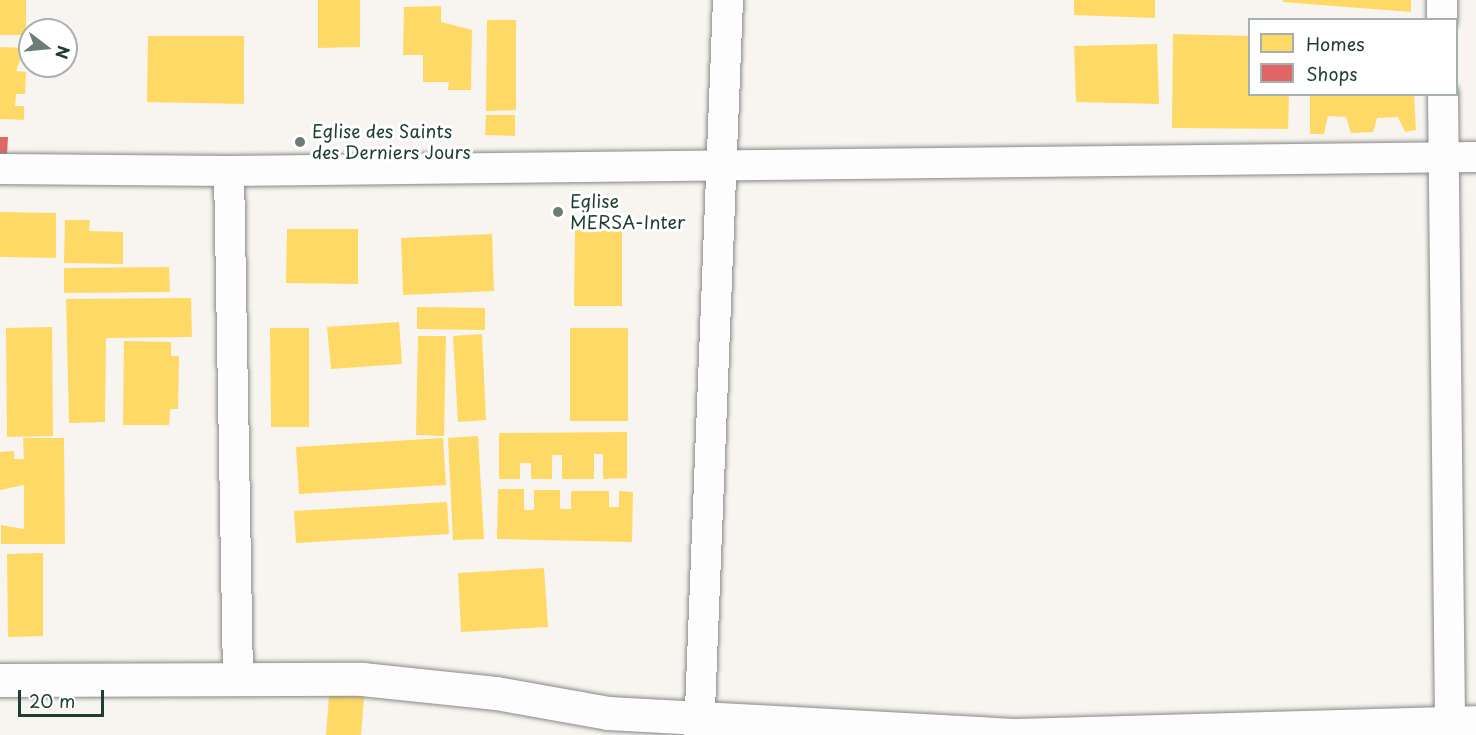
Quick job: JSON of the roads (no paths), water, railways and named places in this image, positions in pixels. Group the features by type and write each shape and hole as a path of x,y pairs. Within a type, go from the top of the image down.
{"street":[{"path":"700,728 728,0"},
{"path":"1442,0 1442,18"},
{"path":"0,680 238,676 362,679 700,728 1014,735 1463,723 1443,158 1443,96"},
{"path":"0,169 229,171 1476,157"},
{"path":"229,171 238,676"}],"place":[{"name":"Eglise des Saints des Derniers Jours","path":"300,142"},
{"name":"Eglise MERSA-Inter","path":"558,212"}]}
